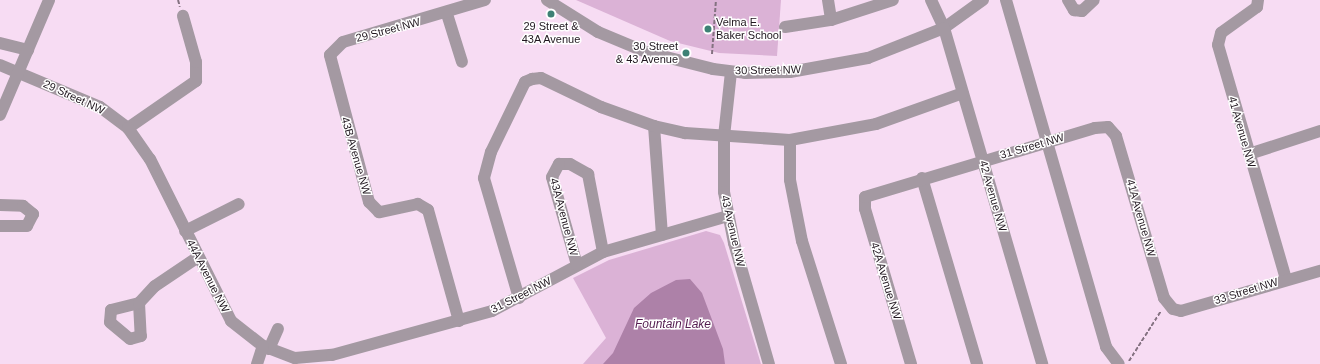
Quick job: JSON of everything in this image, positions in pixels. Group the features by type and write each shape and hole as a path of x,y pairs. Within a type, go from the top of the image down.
{"street":[{"path":"0,115 49,0"},
{"name":"29 Street NW","path":"332,50 343,42 447,14 485,0"},
{"path":"828,0 831,20"},
{"path":"785,27 831,20 893,0"},
{"name":"42 Avenue NW","path":"931,0 944,28 1042,364"},
{"name":"30 Street NW","path":"549,2 598,32 646,52 731,72 790,72 851,63 891,51 944,28 983,0"},
{"path":"1006,0 1048,141 1106,347 1119,364"},
{"path":"1068,0 1074,10 1082,11 1094,0"},
{"name":"41 Avenue NW","path":"1258,0 1257,7 1221,33 1218,45 1286,279"},
{"path":"447,14 462,62"},
{"path":"128,128 193,84 198,74 183,16"},
{"path":"0,43 28,50"},
{"name":"43B Avenue NW","path":"332,50 332,67 369,202 379,212 418,204 428,210 459,321"},
{"name":"29 Street NW","path":"0,65 100,107 128,128"},
{"name":"43 Avenue NW","path":"731,72 724,136 728,216 769,364"},
{"path":"519,298 484,178 486,163 524,82 541,78 601,107 654,126 724,136 790,140 876,124 963,93"},
{"path":"654,126 662,235"},
{"name":"31 Street NW","path":"865,197 922,178 1048,141 1108,127"},
{"name":"41A Avenue NW","path":"1108,127 1116,136 1170,307"},
{"name":"44A Avenue NW","path":"128,128 146,152 231,321 266,348"},
{"path":"1249,154 1320,131"},
{"path":"790,140 790,180 802,241 840,364"},
{"name":"43A Avenue NW","path":"577,265 552,176 559,164 570,164 588,174 603,252"},
{"path":"922,178 977,364"},
{"name":"42A Avenue NW","path":"865,197 865,209 912,364"},
{"name":"44A Avenue NW","path":"185,231 239,204"},
{"path":"0,205 27,208 33,214 27,226 0,226"},
{"name":"31 Street NW","path":"266,348 284,360 332,356 459,321 492,311 603,252 728,216"},
{"path":"139,303 155,286 198,257"},
{"name":"33 Street NW","path":"1170,307 1181,311 1286,279 1320,271"},
{"path":"257,364 278,329"}],"path":[{"path":"712,54 716,0"},
{"path":"1127,364 1170,307"}],"shaded area":[{"name":"Velma E. Baker School","path":"576,0 781,0 777,56 719,53 670,41"},
{"path":"706,231 720,235 724,243 761,364 583,364 606,338 573,278 609,260"}],"water":[{"name":"Fountain Lake","path":"690,279 702,293 723,349 725,364 603,364 613,353 634,308 651,293 676,280"}],"place":[{"name":"29 Street & 43A Avenue","path":"551,14"},
{"name":"Velma E. Baker School","path":"708,29"},
{"name":"30 Street & 43 Avenue","path":"686,53"}]}
